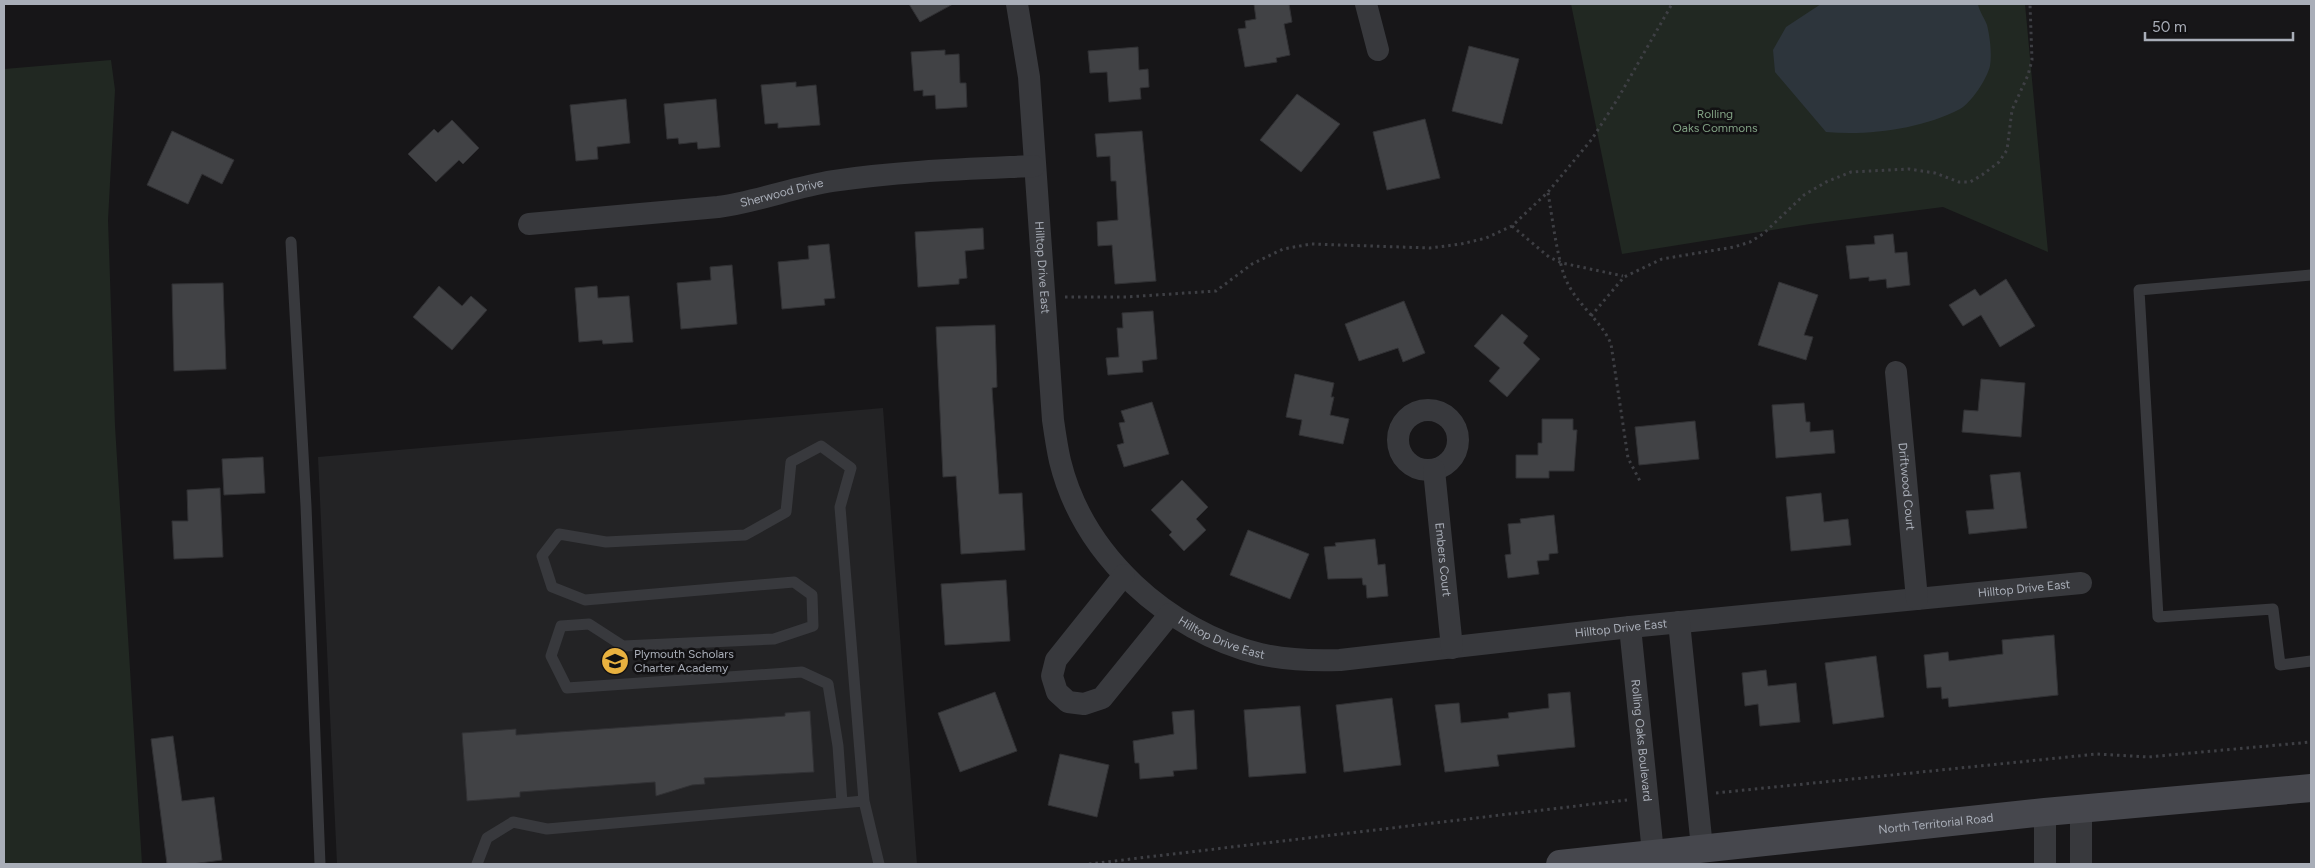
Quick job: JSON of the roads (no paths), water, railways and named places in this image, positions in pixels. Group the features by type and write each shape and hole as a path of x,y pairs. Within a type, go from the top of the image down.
{"main road":[{"name":"North Territorial Road","path":"1560,864 2045,812 2311,788"}],"street":[{"name":"Hilltop Drive East","path":"1017,4 1029,77 1053,420 1060,462 1084,520 1124,575 1170,614 1197,630 1229,644 1260,654 1292,659 1340,660 1678,622 2081,583"},
{"path":"1366,4 1378,50"},
{"name":"Sherwood Drive","path":"529,224 726,206 864,176 1034,166"},
{"name":"Driftwood Court","path":"1896,372 1917,600"},
{"name":"Embers Court","path":"1434,470 1452,648"},
{"name":"Hilltop Drive East","path":"1124,575 1056,660 1052,676 1057,692 1068,702 1084,704 1102,698 1170,614"},
{"path":"1678,622 1702,848"},
{"name":"Rolling Oaks Boulevard","path":"1630,627 1652,853"},
{"path":"2081,864 2082,809"},
{"path":"2045,812 2045,864"}],"lane":[{"path":"291,242 306,506 320,864"},
{"path":"2311,275 2139,290 2158,618 2273,609 2280,665 2311,661"},
{"path":"842,803 838,746 828,684 802,672 567,688 551,656 561,626 588,624 623,646 774,639 813,626 812,595 794,582 585,600 552,587 542,556 559,534 606,542 745,535 786,512 791,462 822,446 851,468 840,507 864,801 878,864"},
{"path":"477,864 487,838 513,822 547,829 864,801"}],"place":[{"name":"Plymouth Scholars Charter Academy","path":"615,661"}],"park label":[{"name":"Rolling Oaks Commons","path":"1715,121"}]}
